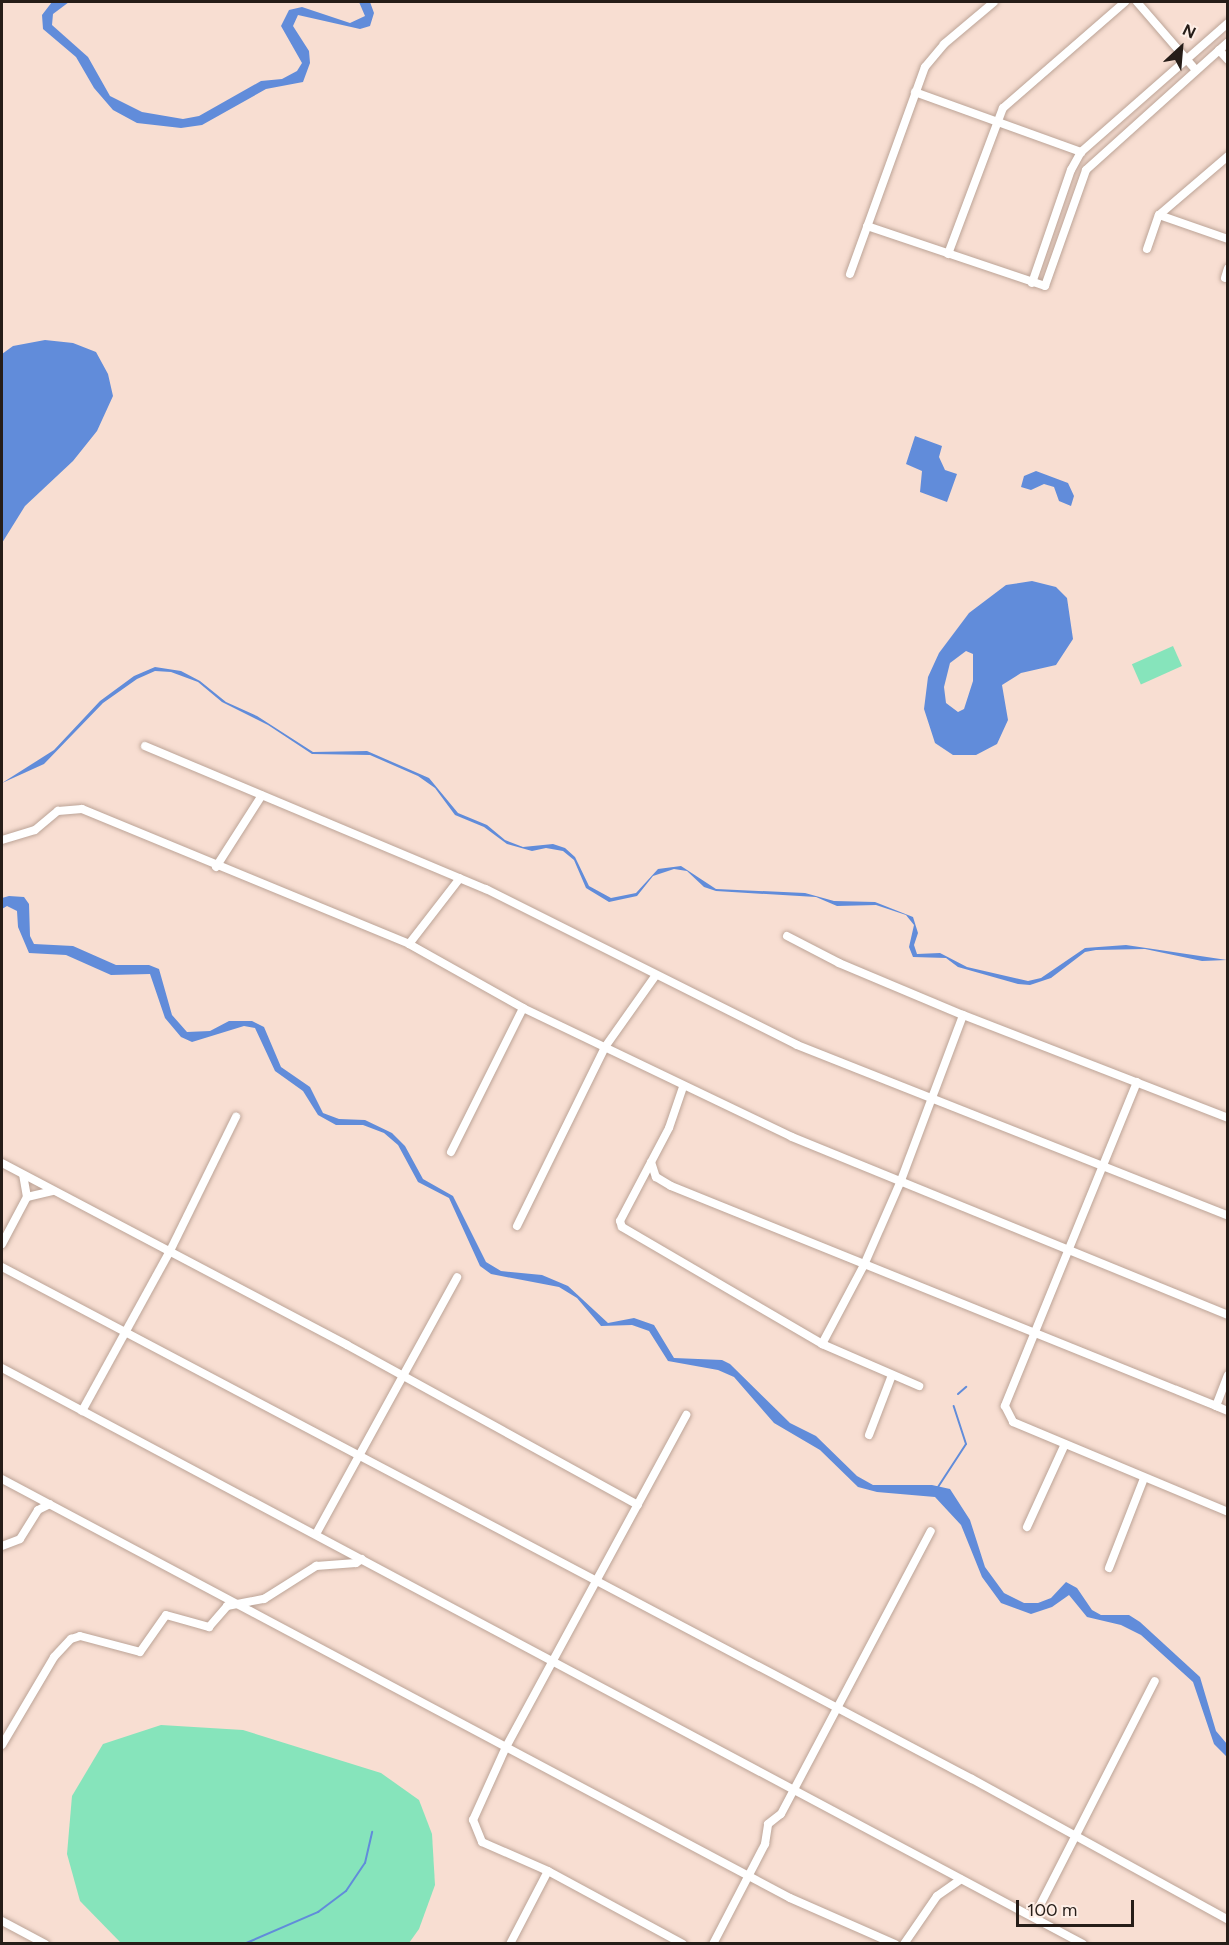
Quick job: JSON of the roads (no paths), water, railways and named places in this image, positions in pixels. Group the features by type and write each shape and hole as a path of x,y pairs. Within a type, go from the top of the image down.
{"street":[{"path":"850,274 925,67 944,44 994,2"},
{"path":"948,254 995,121 1015,97 1125,2"},
{"path":"1137,2 1196,70"},
{"path":"1032,283 1071,170 1081,152 1227,23"},
{"path":"867,226 1045,286 1086,170 1227,42"},
{"path":"1219,50 1227,60"},
{"path":"915,92 1081,152"},
{"path":"1147,249 1159,216 1227,156"},
{"path":"1159,216 1227,239"},
{"path":"1225,278 1227,268"},
{"path":"145,746 460,878 797,1045 933,1097 1227,1216"},
{"path":"216,867 262,795"},
{"path":"2,840 35,830 55,813 74,807 409,944 523,1008 683,1087 900,1183 1071,1250 1227,1315"},
{"path":"409,944 460,878"},
{"path":"788,936 838,963 963,1015 1227,1118"},
{"path":"517,1226 605,1047 656,975"},
{"path":"451,1152 523,1008"},
{"path":"822,1344 864,1265 900,1183 963,1015"},
{"path":"1137,1082 1038,1333 1005,1406 1007,1415 1013,1422 1227,1512"},
{"path":"683,1087 651,1162 620,1221 622,1227 822,1344 919,1386"},
{"path":"82,1411 169,1253 236,1118"},
{"path":"651,1162 660,1181 1227,1411"},
{"path":"2,1163 638,1505"},
{"path":"2,1244 27,1197 23,1175"},
{"path":"27,1197 53,1191"},
{"path":"2,1267 837,1710 1227,1920"},
{"path":"316,1534 457,1277"},
{"path":"2,1368 1083,1944"},
{"path":"869,1436 892,1375"},
{"path":"1216,1406 1227,1375"},
{"path":"683,1944 548,1871 482,1842 475,1831 473,1820 506,1747 554,1664 686,1415"},
{"path":"1027,1527 1065,1444"},
{"path":"1109,1568 1144,1478"},
{"path":"2,1479 790,1898 895,1944"},
{"path":"2,1546 20,1539 38,1510 50,1504"},
{"path":"713,1944 765,1844 768,1824 781,1814 931,1531"},
{"path":"2,1745 54,1657 71,1639 91,1639 140,1652 166,1615 209,1627 221,1611 233,1603 264,1599 316,1566 362,1559"},
{"path":"602,1573 615,1594"},
{"path":"1034,1917 1155,1681"},
{"path":"510,1944 548,1871"},
{"path":"904,1944 937,1896 961,1879"},
{"path":"2,1921 45,1944"}],"water":[{"path":"52,2 69,2 53,14 52,25 88,57 110,96 142,112 183,119 199,116 261,81 282,79 297,71 302,63 281,26 289,10 302,7 350,23 365,16 359,2 370,2 374,13 370,26 360,29 298,15 293,26 309,51 310,63 303,82 266,89 202,125 181,128 137,123 113,110 94,88 76,57 43,29 42,15"},
{"path":"45,340 73,343 96,352 108,374 113,396 97,431 73,461 25,506 2,543 2,354 13,346"},
{"path":"915,436 942,446 939,457 945,470 957,474 947,502 920,492 922,471 906,464"},
{"path":"1036,471 1068,483 1074,496 1071,506 1059,501 1054,487 1044,484 1031,490 1021,487 1024,476"},
{"path":"1032,581 1056,587 1067,598 1073,639 1056,665 1021,673 1002,685 1008,720 997,744 976,755 953,755 935,743 924,709 928,677 939,653 969,613 1006,585","holes":["966,651 973,654 973,681 964,709 958,712 946,703 944,687 950,663"]},
{"path":"155,667 181,671 200,681 226,702 257,716 313,752 367,751 429,778 458,813 487,825 505,840 523,847 553,844 565,848 575,857 589,886 611,898 636,893 658,869 681,866 716,889 805,893 834,901 875,902 913,917 918,933 914,945 917,954 940,953 967,967 1028,981 1041,978 1085,948 1126,945 1227,960 1202,961 1145,949 1096,950 1085,952 1051,978 1030,985 1018,984 958,967 946,958 913,957 909,947 914,925 906,915 876,905 837,906 816,897 716,891 704,887 687,871 674,869 653,876 637,896 609,902 586,888 574,860 563,851 546,848 532,851 507,844 484,827 455,815 435,788 418,776 370,755 312,754 268,725 222,702 198,682 171,672 155,671 137,679 103,703 44,764 2,783 54,750 100,701 134,676"},
{"path":"24,897 29,904 30,936 34,944 73,946 116,965 149,965 159,969 172,1015 187,1032 210,1031 229,1021 252,1021 264,1027 281,1067 310,1087 323,1113 339,1119 365,1120 392,1133 405,1146 423,1179 453,1196 486,1262 501,1271 542,1275 568,1286 608,1323 634,1318 654,1325 674,1358 722,1360 730,1364 790,1423 816,1436 857,1476 873,1485 932,1485 950,1489 970,1520 985,1567 1004,1593 1024,1603 1038,1603 1051,1598 1066,1582 1077,1588 1092,1610 1101,1615 1129,1615 1140,1622 1200,1677 1216,1731 1227,1744 1227,1757 1214,1744 1193,1682 1141,1635 1121,1625 1087,1617 1069,1595 1052,1607 1031,1614 1001,1603 982,1577 961,1525 935,1497 877,1492 858,1487 820,1450 774,1423 734,1377 718,1370 668,1361 649,1331 632,1325 601,1326 577,1298 559,1287 491,1274 480,1266 449,1198 418,1182 398,1145 384,1133 363,1125 336,1125 318,1115 303,1091 275,1071 255,1028 244,1026 192,1042 181,1037 165,1018 150,974 111,975 66,955 29,953 18,927 17,911 7,906 2,909 2,898"}],"waterway":[{"path":"958,1394 966,1387"},
{"path":"938,1487 966,1444 954,1406"},
{"path":"244,1944 318,1912 346,1891 365,1863 372,1832"}]}
